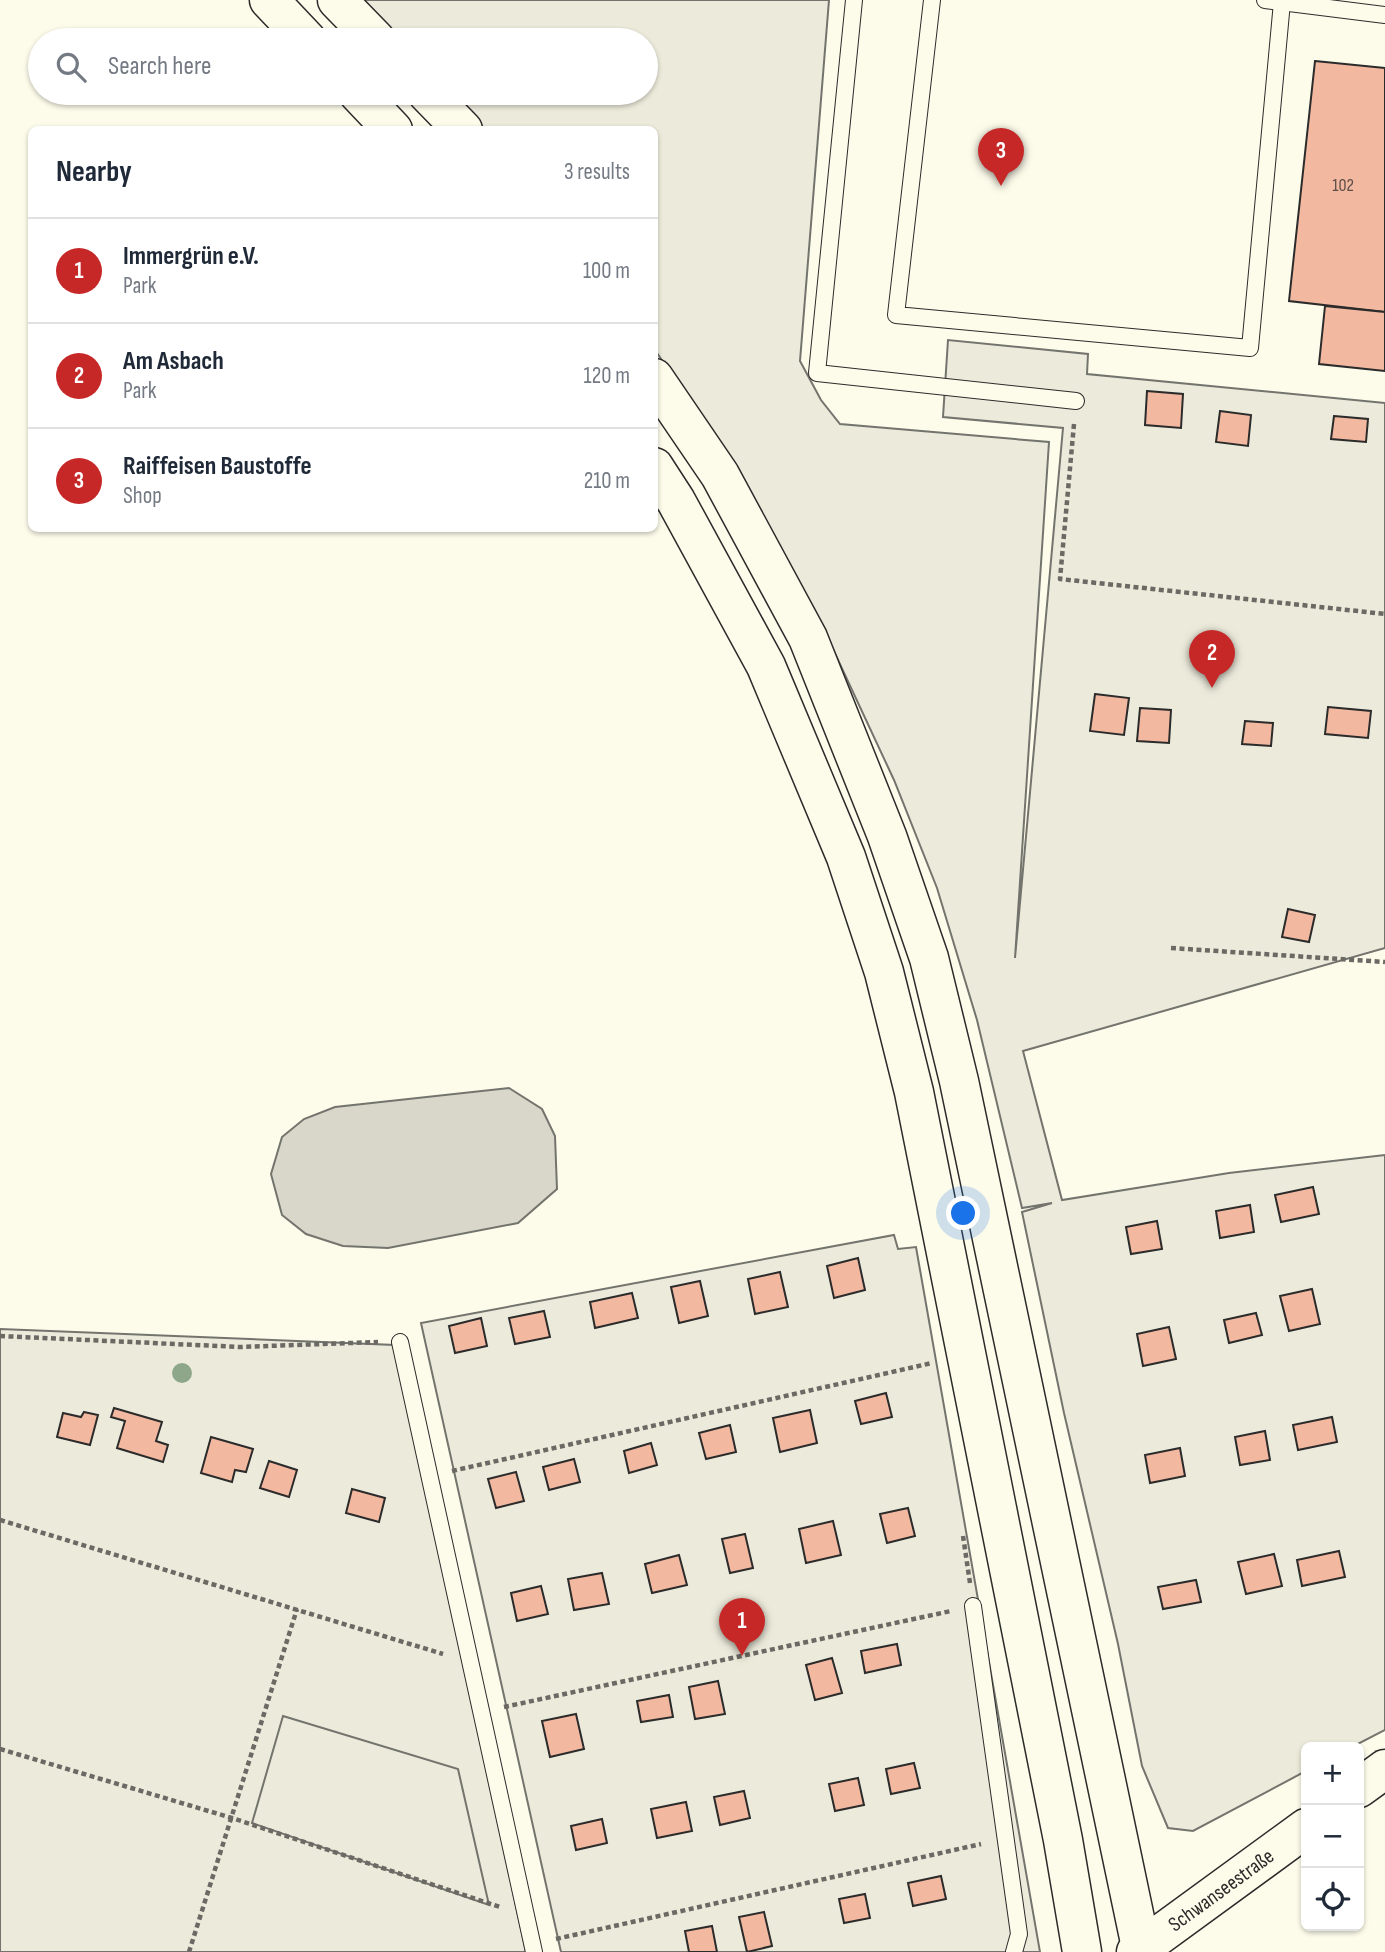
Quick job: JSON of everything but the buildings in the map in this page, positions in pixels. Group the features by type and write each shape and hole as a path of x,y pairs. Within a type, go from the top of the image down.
{"main road":[{"path":"269,0 296,28"},
{"path":"337,0 364,28"},
{"path":"369,105 389,126"},
{"path":"439,105 459,126"},
{"path":"658,384 720,475 808,638 887,836 929,958 959,1081 1140,1951"},
{"path":"658,473 676,501 766,666 846,857 884,972 914,1092 1061,1826 1082,1952"},
{"path":"1364,1784 1385,1769"},
{"name":"Schwanseestraße","path":"1140,1951 1301,1832"}],"lane":[{"path":"854,0 817,373 1076,401"},
{"path":"932,0 897,315 1250,348 1282,2"},
{"path":"1265,0 1385,15"},
{"path":"400,1342 534,1948"},
{"path":"973,1606 1019,1934 1014,1952"}],"path":[{"path":"1076,401 1060,579 1385,614"},
{"path":"1171,948 1385,962"},
{"path":"0,1336 240,1347 400,1342"},
{"path":"431,1476 936,1362"},
{"path":"0,1520 444,1655"},
{"path":"481,1711 973,1606 961,1525"},
{"path":"189,1952 297,1609"},
{"path":"0,1749 232,1818 527,1915"},
{"path":"534,1948 1006,1838"}],"shaded area":[{"path":"362,0 829,0 800,361 821,400 840,424 1049,442 1015,958 1063,428 943,417 948,340 1088,354 1087,374 1385,403 1385,948 1023,1051 1062,1200 1229,1173 1385,1155 1385,1730 1362,1742 1301,1742 1301,1774 1193,1831 1168,1828 1142,1766 1118,1644 1064,1413 1022,1212 1052,1203 1022,1208 977,1020 937,888 894,780 825,632 700,416 658,354 658,126 481,126 461,105 658,105 658,28 389,28"},
{"path":"509,1088 542,1109 555,1136 557,1189 518,1223 388,1248 343,1246 306,1234 282,1215 271,1174 282,1137 304,1119 335,1107"},
{"path":"894,1235 898,1249 916,1247 1040,1952 561,1952 421,1323"},
{"path":"0,1329 395,1345 526,1952 0,1952"},
{"path":"283,1716 458,1769 489,1905 252,1823"}],"place":[{"name":"Raiffeisen Baustoffe","path":"1001,186"},
{"name":"Am Asbach","path":"1212,688"},
{"name":"Immergrün e.V.","path":"742,1656"}]}
